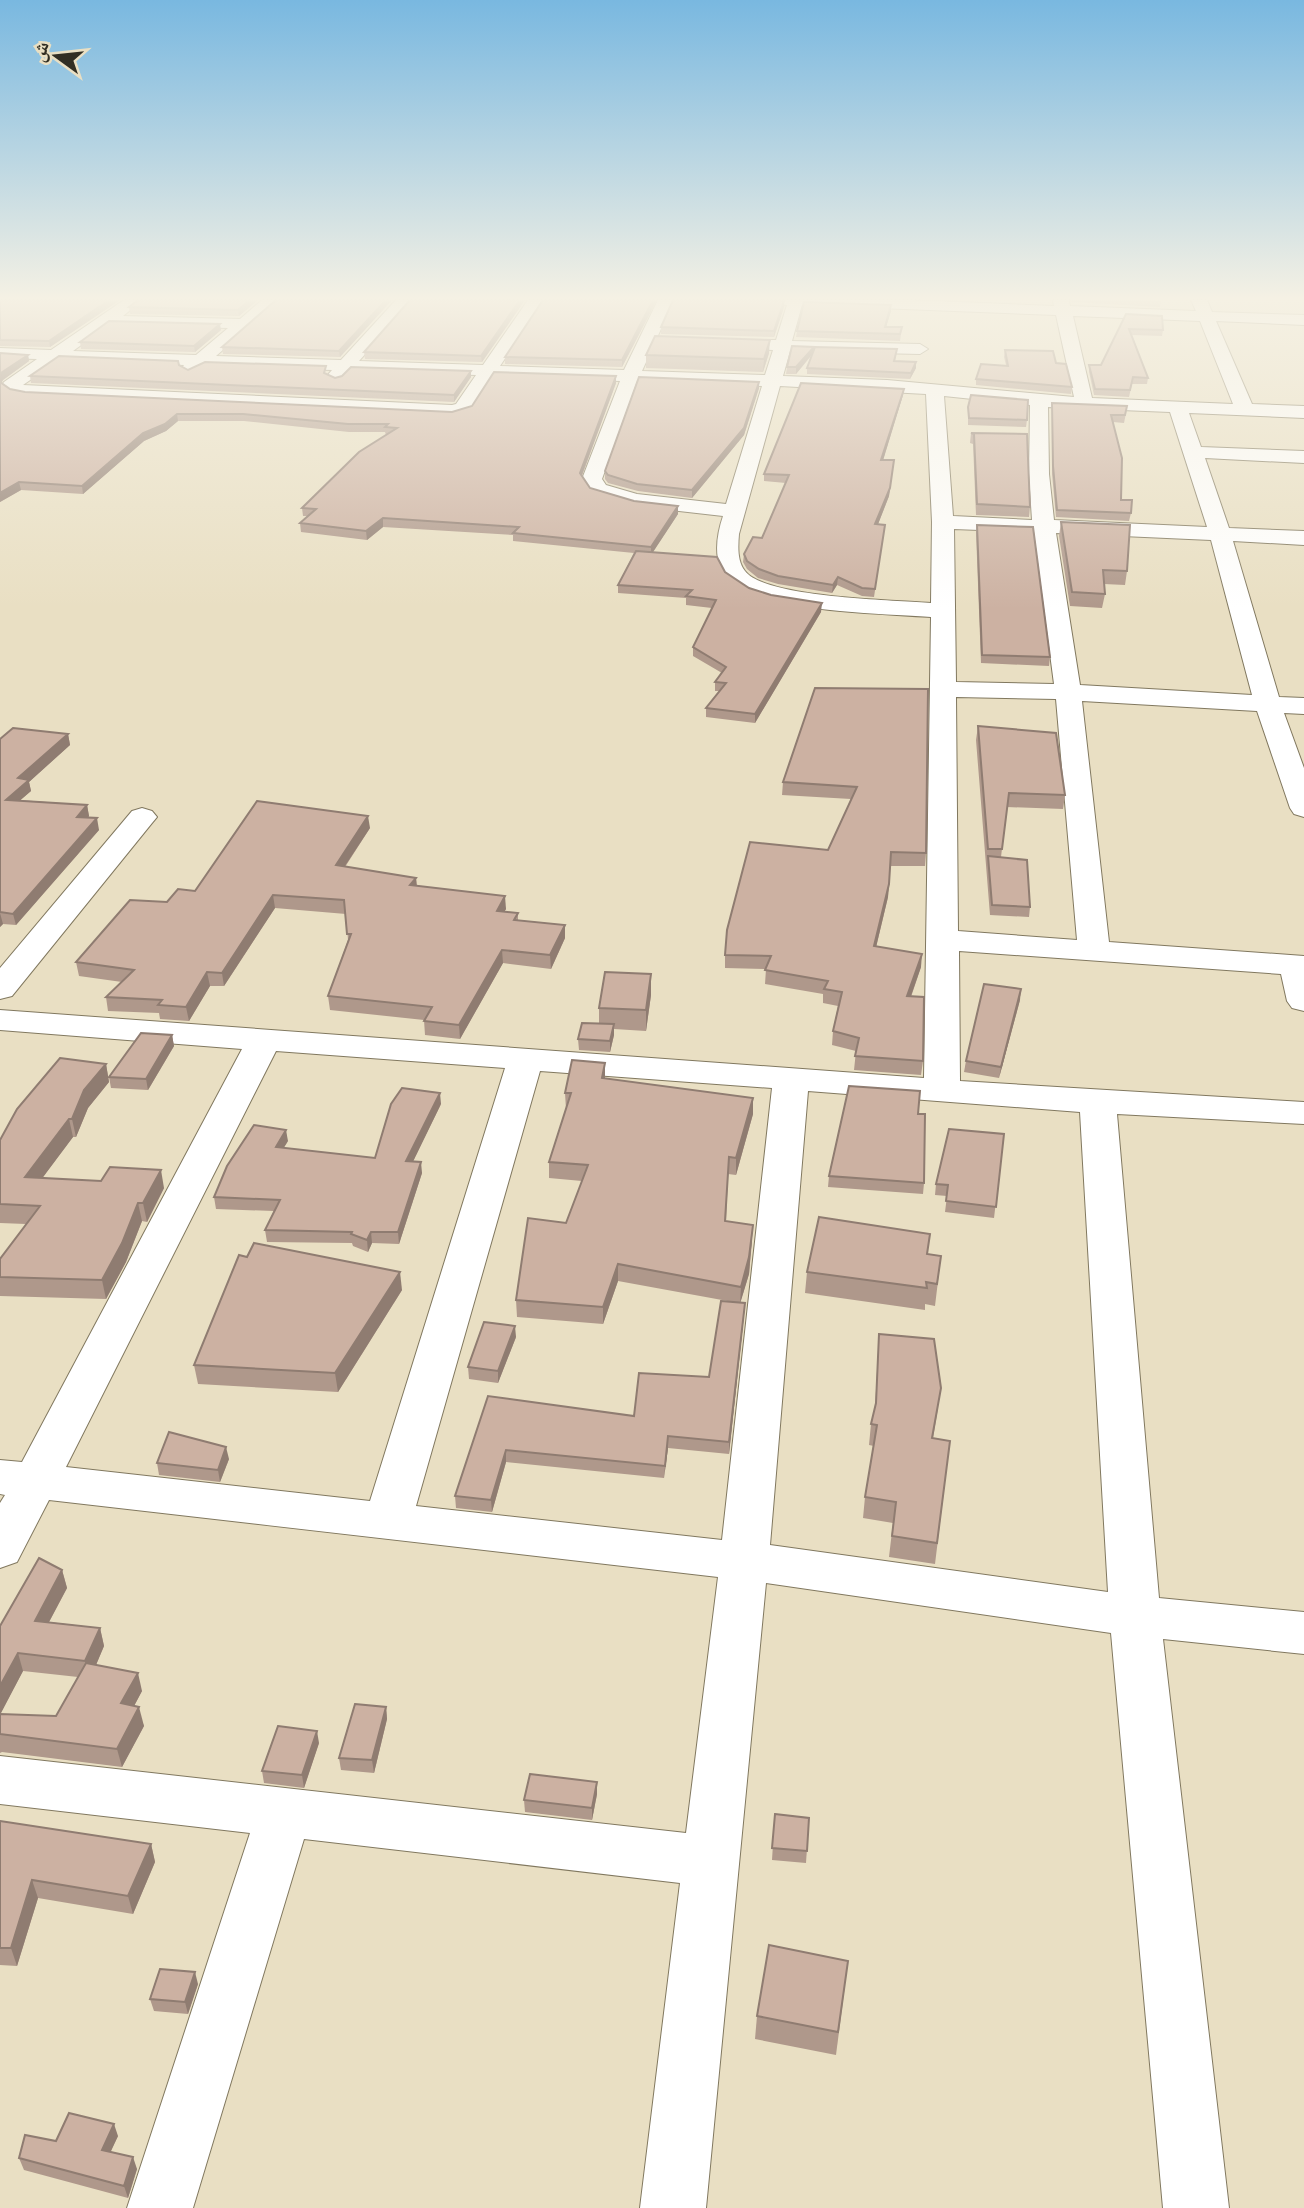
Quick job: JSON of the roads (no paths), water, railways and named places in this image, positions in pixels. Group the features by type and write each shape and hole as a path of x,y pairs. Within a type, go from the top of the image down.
{"street":[{"path":"297,403 453,411 463,408 466,403"},
{"path":"620,403 592,479 598,489 635,500 735,511"},
{"path":"768,403 735,511 726,554 743,582 758,591 829,601 942,611"},
{"path":"934,403 946,433 942,611 942,1088"},
{"path":"1038,403 1029,435 1045,526 1068,692 1094,951"},
{"path":"1070,403 1304,412"},
{"path":"1242,403 1245,410"},
{"path":"1178,408 1220,534 1268,705 1304,808"},
{"path":"1192,452 1304,457"},
{"path":"943,522 1304,538"},
{"path":"942,689 1068,692 1304,706"},
{"path":"0,989 142,817"},
{"path":"943,940 1300,965 1304,1001"},
{"path":"0,1020 263,1042 942,1088 1098,1102 1304,1113"},
{"path":"0,1549 18,1478 263,1042"},
{"path":"388,1520 526,1059"},
{"path":"673,2208 744,1560 791,1079"},
{"path":"1098,1102 1135,1616 1196,2208"},
{"path":"18,1478 744,1560 1135,1616 1304,1633"},
{"path":"0,1780 710,1861"},
{"path":"160,2208 284,1813"}]}
